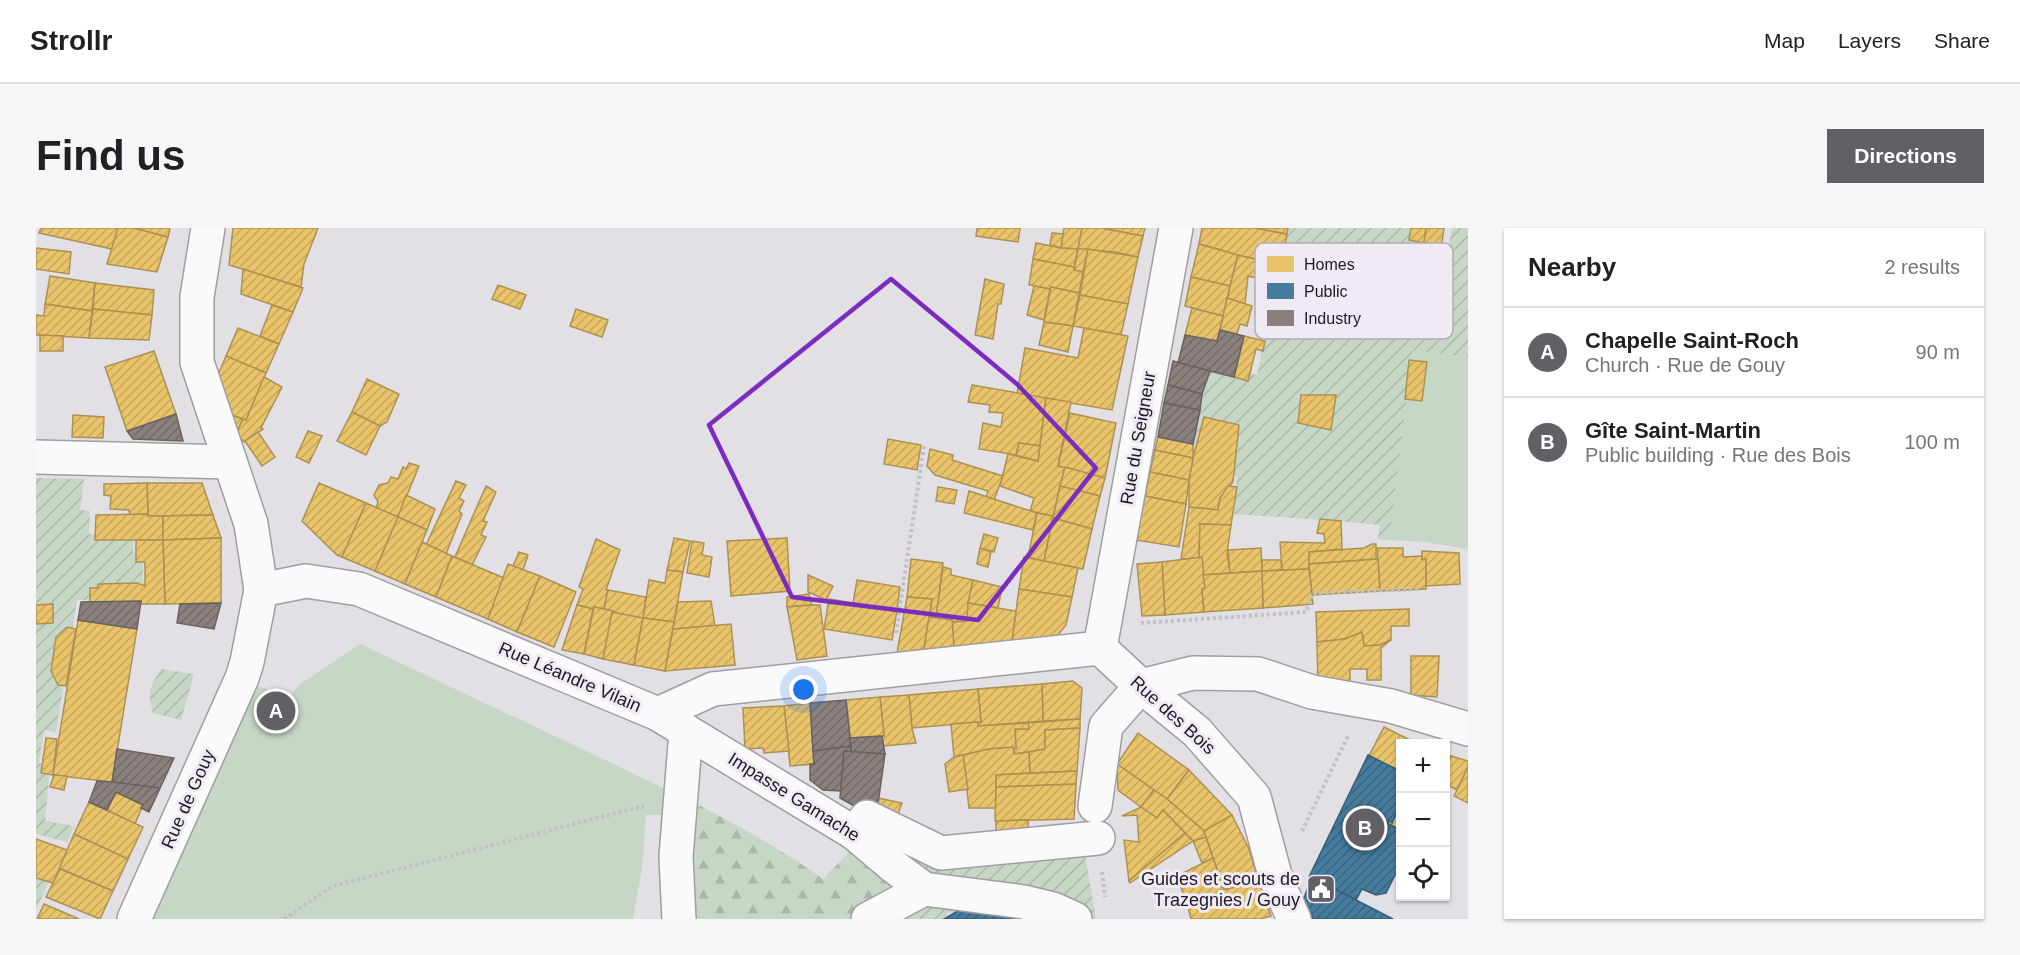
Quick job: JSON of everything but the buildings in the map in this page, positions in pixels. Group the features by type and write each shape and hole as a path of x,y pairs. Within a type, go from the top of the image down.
{"street":[{"name":"Rue de Gouy","path":"134,919 242,678 261,590 251,524 197,362 197,297 208,228"},
{"name":"Rue du Seigneur","path":"1100,648 1176,228"},
{"path":"36,457 230,462"},
{"name":"Rue Léandre Vilain","path":"261,590 306,581 359,588 658,714 713,688 1100,648"},
{"name":"Rue des Bois","path":"1100,648 1141,686 1197,732 1254,797 1276,879 1294,919"},
{"path":"1095,806 1106,726 1141,686 1193,673 1258,674 1312,692 1391,706 1468,729"},
{"name":"Impasse Gamache","path":"658,714 858,836 924,889 1024,902 1053,909 1076,919"},
{"path":"679,919 676,857 686,731"},
{"path":"858,836 867,817 941,853 1098,838"},
{"path":"868,919 924,889"}],"path":[{"path":"890,669 924,446"},
{"path":"1100,648 1137,623 1306,612 1313,592 1418,589"},
{"path":"1276,879 1344,747 1361,701"},
{"path":"284,919 333,886 681,796"}],"highlighted area":[{"path":"891,279 1017,384 1096,468 978,620 792,597 709,425"}],"green space":[{"path":"1286,228 1426,228 1424,243 1283,243"},
{"path":"1452,228 1468,228 1468,357 1413,350 1389,540 1378,539 1380,525 1232,514 1237,476 1228,476 1214,492 1186,490 1207,362 1257,375 1264,339 1453,339 1453,243 1449,243"},
{"path":"1413,349 1468,357 1468,549 1425,542 1389,540"},
{"path":"36,478 84,479 80,510 90,511 89,534 134,534 133,552 143,555 143,581 158,583 138,598 77,600 56,732 44,730 39,763 50,766 45,821 74,826 67,842 36,834"},
{"path":"360,644 688,800 743,829 823,879 852,849 868,919 665,815 646,815 642,868 633,919 134,919 242,678 288,699 299,685"},
{"path":"161,669 194,674 181,720 153,713 150,700 151,690"},
{"path":"682,796 736,825 823,879 863,839 924,889 868,919 679,919"},
{"path":"880,823 941,853 1082,839 1096,919 1022,919 947,912 946,919 874,919 924,889"},
{"path":"36,869 52,874 37,908 36,908"}],"place":[{"name":"Chapelle Saint-Roch","path":"276,711"},
{"name":"Gîte Saint-Martin","path":"1365,828"},
{"name":"Guides et scouts de Trazegnies / Gouy","path":"1321,889"}]}
